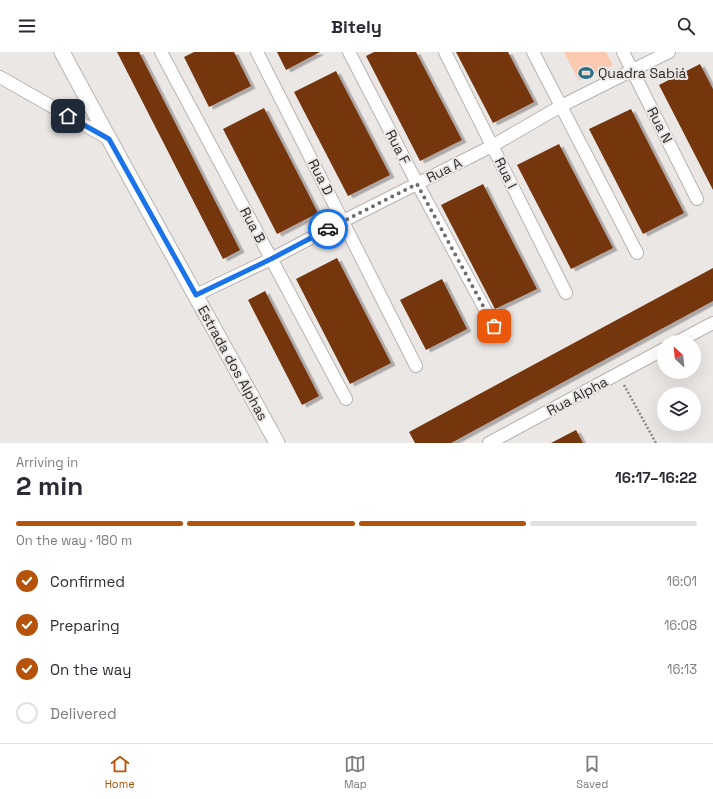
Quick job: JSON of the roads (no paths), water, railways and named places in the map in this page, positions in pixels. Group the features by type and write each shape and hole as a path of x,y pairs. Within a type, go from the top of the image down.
{"street":[{"name":"Estrada dos Alphas","path":"62,52 277,443"},
{"name":"Rua B","path":"161,52 346,399"},
{"name":"Rua D","path":"257,52 416,366"},
{"name":"Rua F","path":"349,52 417,184 494,326"},
{"name":"Rua I","path":"445,52 566,293"},
{"path":"533,52 638,253"},
{"name":"Rua N","path":"623,52 697,199"},
{"name":"Rua A","path":"196,295 271,259 492,146 561,106 669,52"},
{"path":"0,77 109,139"},
{"path":"690,335 713,323"},
{"name":"Rua Alpha","path":"489,443 657,353"}],"place":[{"name":"Quadra Sabiá","path":"586,73"}]}
